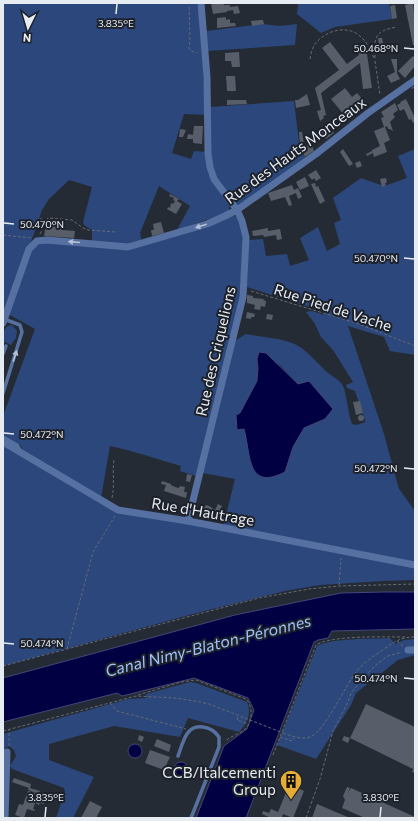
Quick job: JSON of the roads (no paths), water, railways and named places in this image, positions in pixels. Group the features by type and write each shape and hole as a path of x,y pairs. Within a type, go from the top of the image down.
{"street":[{"name":"Rue des Criquelions","path":"188,521 244,288 246,237 242,221 237,210 214,179 210,167 208,139 208,77 201,3"},
{"name":"Rue des Hauts Monceaux","path":"4,321 29,249 37,241 47,240 128,247 207,224 237,210 316,154 415,80"},
{"name":"Rue d'Hautrage","path":"3,442 118,510 188,521 415,564"},
{"path":"5,818 8,752"}],"lane":[{"path":"3,393 22,332 20,325 4,321"},
{"path":"3,354 6,346"},
{"path":"3,437 17,445 21,452"},
{"path":"178,756 185,738 194,727 199,726 212,730 219,737 219,747 191,818"}],"water":[{"path":"259,352 266,353 298,384 309,381 333,409 325,419 304,428 293,447 285,472 272,477 263,477 257,474 252,467 244,429 237,430 236,415 240,413 257,381 257,359"},
{"name":"Canal Nimy-Blaton-Péronnes","path":"415,592 415,629 332,631 328,638 314,642 246,818 196,818 224,746 247,729 254,710 248,698 194,678 122,696 117,693 3,722 3,678 235,615 341,593"},
{"path":"135,744 140,746 142,751 140,756 135,758 130,756 128,751 130,746"},
{"path":"181,762 186,764 188,769 186,774 181,776 176,774 174,769 176,764"}],"place":[{"name":"CCB/Italcementi Group","path":"291,800"}]}
